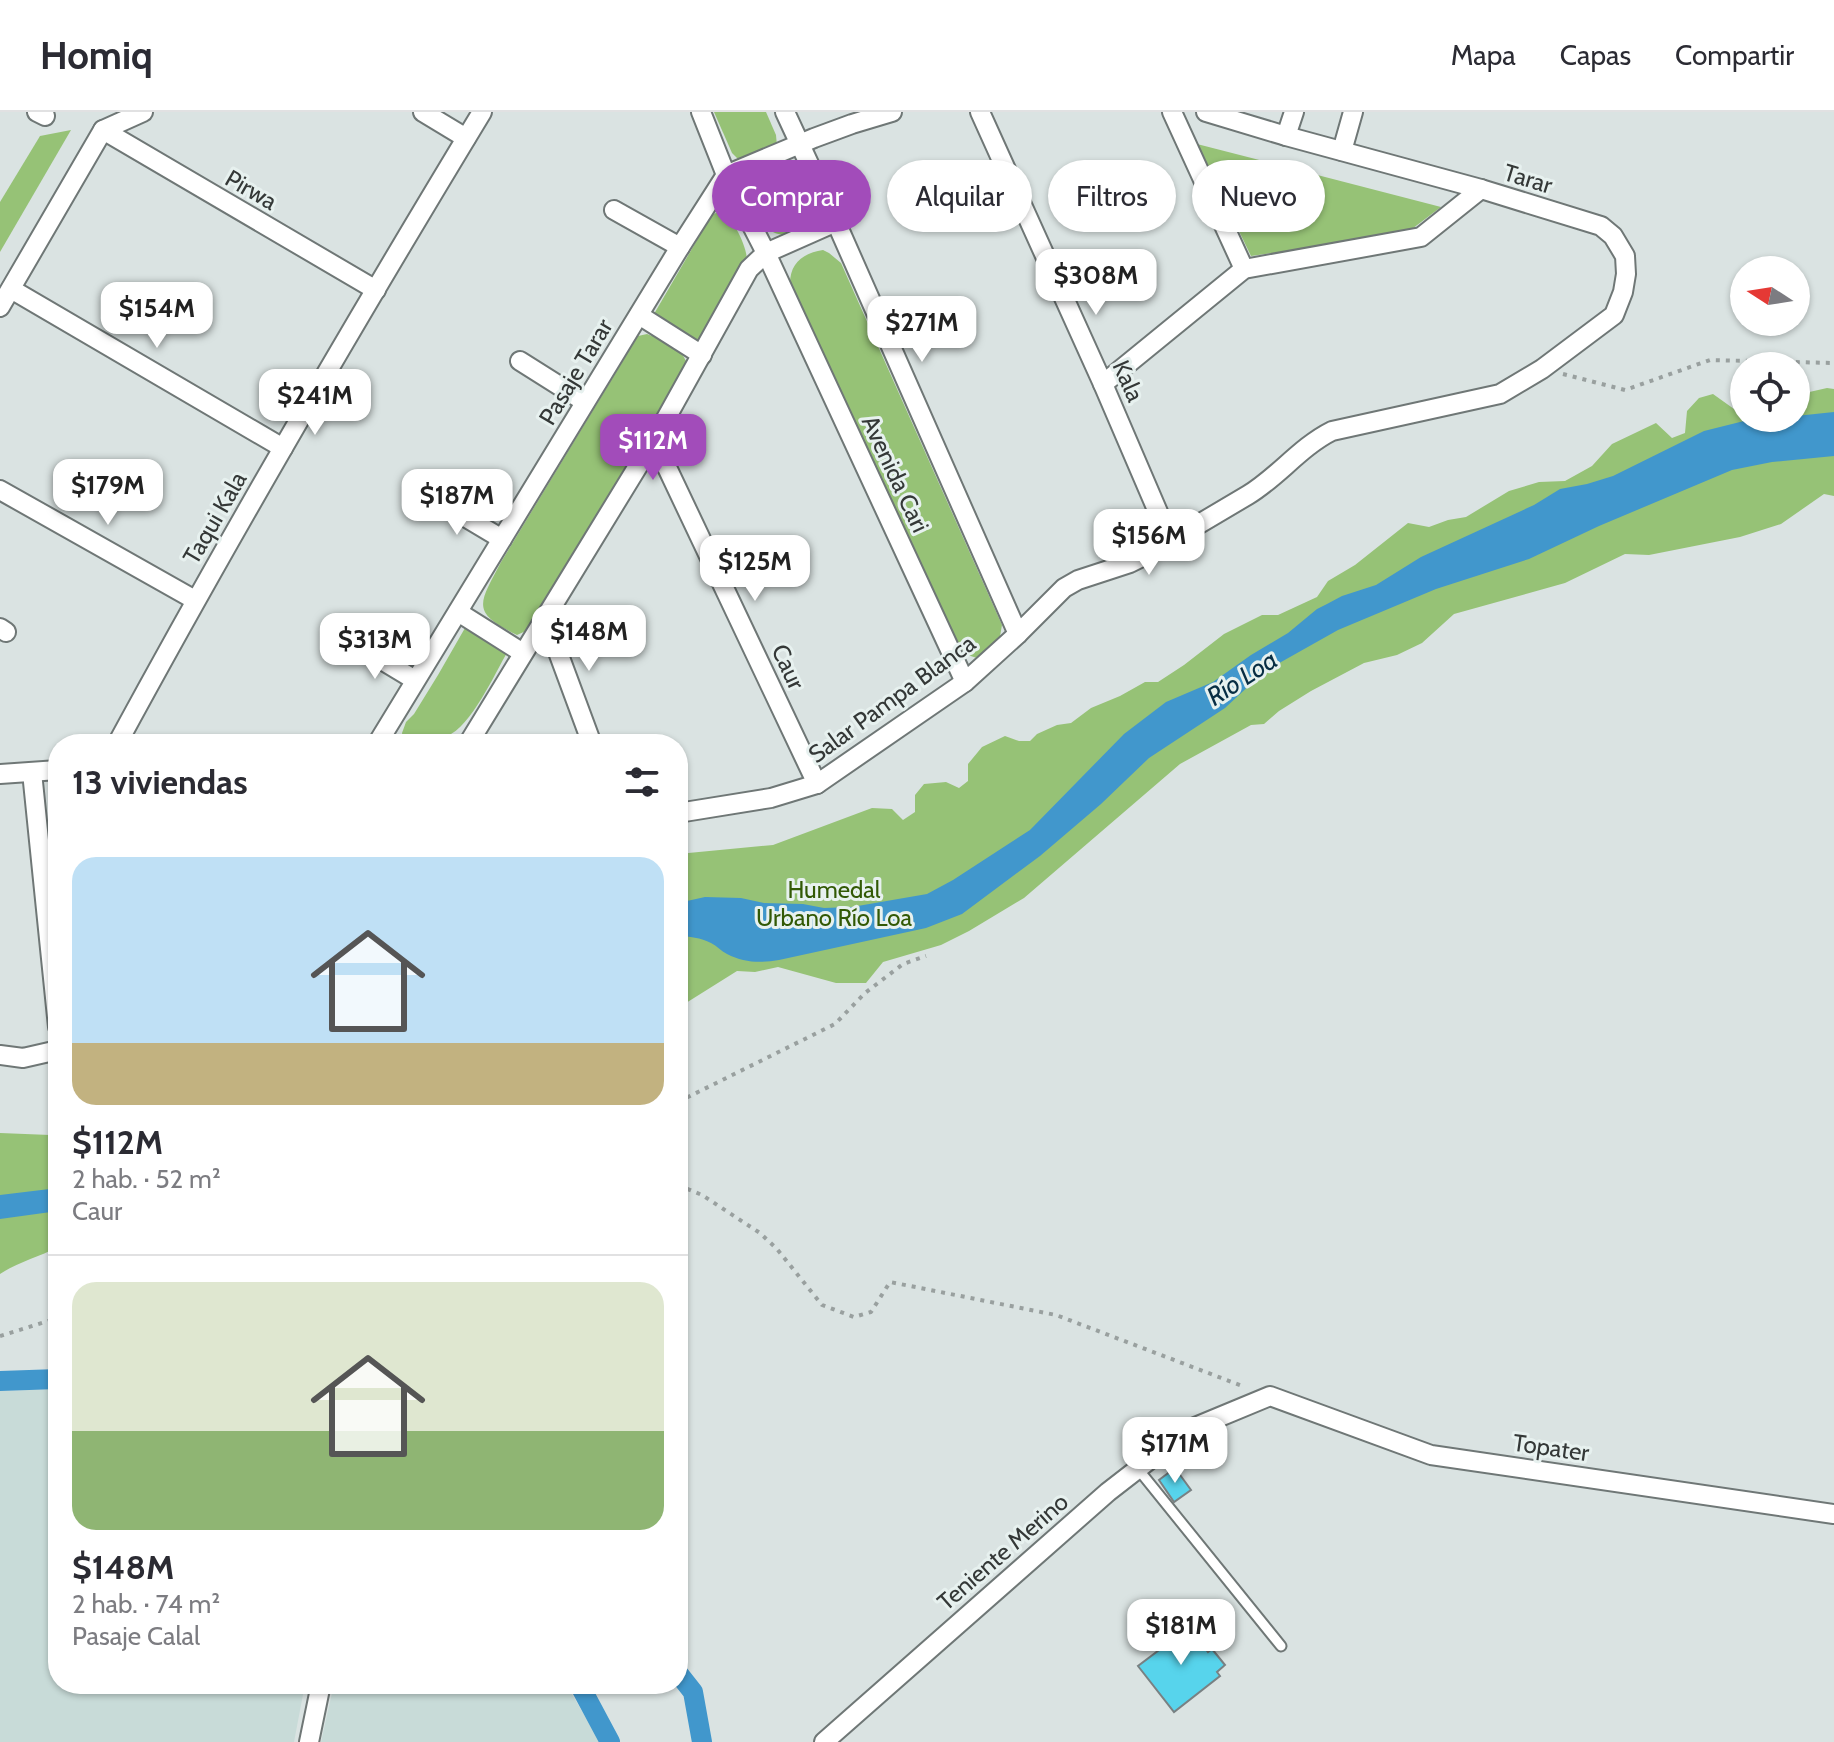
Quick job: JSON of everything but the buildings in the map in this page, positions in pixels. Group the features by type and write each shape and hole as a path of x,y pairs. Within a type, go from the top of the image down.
{"street":[{"path":"0,307 103,130 143,112"},
{"path":"423,112 466,138"},
{"name":"Taqui Kala","path":"122,734 195,600 482,112"},
{"name":"Avenida Cari","path":"701,112 720,160"},
{"name":"Avenida Cari","path":"785,112 807,160"},
{"path":"761,160 852,124 892,112"},
{"name":"Kala","path":"980,112 1170,540"},
{"path":"1172,112 1244,269"},
{"name":"Tarar","path":"1206,112 1601,226 1613,236 1625,256 1623,292 1614,315"},
{"path":"1286,136 1294,112"},
{"path":"1342,151 1353,112"},
{"name":"Pirwa","path":"103,130 376,290"},
{"path":"1103,384 1244,269 1421,237 1481,189"},
{"name":"Pasaje Tarar","path":"383,734 712,197"},
{"path":"614,210 680,247"},
{"name":"Avenida Cari","path":"755,232 965,682"},
{"path":"474,734 654,440 749,269 766,253 813,232"},
{"name":"Avenida Cari","path":"840,232 1018,634"},
{"path":"11,289 283,448"},
{"path":"639,315 702,355"},
{"name":"Salar Pampa Blanca","path":"688,811 771,798 817,784 965,682 1064,588 1150,553 1261,487 1315,440 1332,431 1500,394 1542,369 1614,315"},
{"path":"520,361 585,402"},
{"name":"Caur","path":"654,440 817,784"},
{"path":"0,490 195,600"},
{"path":"435,499 502,539"},
{"path":"458,612 523,653"},
{"path":"545,617 588,734"},
{"path":"357,645 415,680"},
{"path":"0,774 48,771"},
{"path":"32,772 48,929"},
{"path":"0,1055 23,1058 48,1052"},
{"name":"Teniente Merino","path":"824,1742 1108,1492 1188,1430 1270,1396"},
{"name":"Topater","path":"1270,1396 1431,1455 1834,1514"},
{"path":"309,1742 319,1694"}],"lane":[{"path":"1138,1469 1281,1646"}],"path":[{"path":"1542,369 1625,390 1710,360 1834,363"},
{"path":"688,1097 835,1024 865,993 903,964 926,956"},
{"path":"688,1189 760,1233 777,1249 822,1305 854,1317 871,1312 890,1282 1056,1315 1270,1396"},
{"path":"0,1336 48,1321"}],"shaded area":[{"path":"48,1389 48,1694 303,1694 294,1742 0,1742 0,1391"},
{"path":"332,1694 572,1694 600,1742 321,1742"}],"green space":[{"path":"714,112 766,112 776,135 777,146 742,160 732,153"},
{"path":"71,130 0,252 0,202 40,136"},
{"path":"1197,144 1259,160 1205,160"},
{"path":"1325,177 1441,207 1404,235 1251,256 1239,232 1325,232"},
{"path":"711,216 712,232 738,232 747,263 700,343 654,314"},
{"path":"774,232 798,232 792,236"},
{"path":"823,250 841,263 1002,625 999,642 985,658 966,653 955,639 790,284 792,270 799,260"},
{"path":"647,334 676,348 687,363 528,630 517,635 485,613 483,605 488,587 638,336"},
{"name":"Humedal Urbano Río Loa","path":"1834,389 1834,496 1824,494 1781,524 1740,537 1649,555 1625,554 1565,583 1454,614 1422,643 1397,655 1364,663 1311,691 1264,724 1251,725 1180,764 1024,898 941,945 883,962 866,983 836,983 778,967 755,972 737,971 688,1002 688,853 773,845 872,808 892,809 903,820 915,812 915,795 924,784 946,782 959,788 968,781 968,764 982,747 1005,736 1030,741 1037,734 1057,725 1071,723 1091,708 1145,682 1158,682 1224,634 1262,615 1278,615 1317,597 1328,581 1355,565 1408,523 1429,527 1466,517 1509,491 1539,482 1565,481 1592,466 1612,444 1656,423 1672,438 1685,433 1687,411 1699,398 1713,394 1730,406 1730,432 1810,432 1810,392"},
{"path":"465,628 508,651 473,711 456,731 451,734 402,734 406,722"},
{"path":"0,1133 48,1135 48,1251 0,1274"}],"water":[{"name":"Río Loa","path":"1834,412 1834,456 1772,462 1732,470 1529,559 1436,589 1338,630 1274,666 1225,708 1149,758 1040,856 962,914 926,928 766,962 740,959 707,941 688,937 688,901 705,897 824,908 852,907 927,894 1030,830 1124,734 1166,702 1213,682 1288,633 1317,609 1342,596 1376,585 1421,557 1534,505 1560,489 1613,476 1704,431 1730,424 1730,432 1810,432 1810,415"},
{"path":"48,1189 48,1212 0,1219 0,1195"}],"waterway":[{"path":"0,1381 48,1379"},
{"path":"688,1686 693,1692 702,1742"},
{"path":"584,1694 610,1742"}]}
